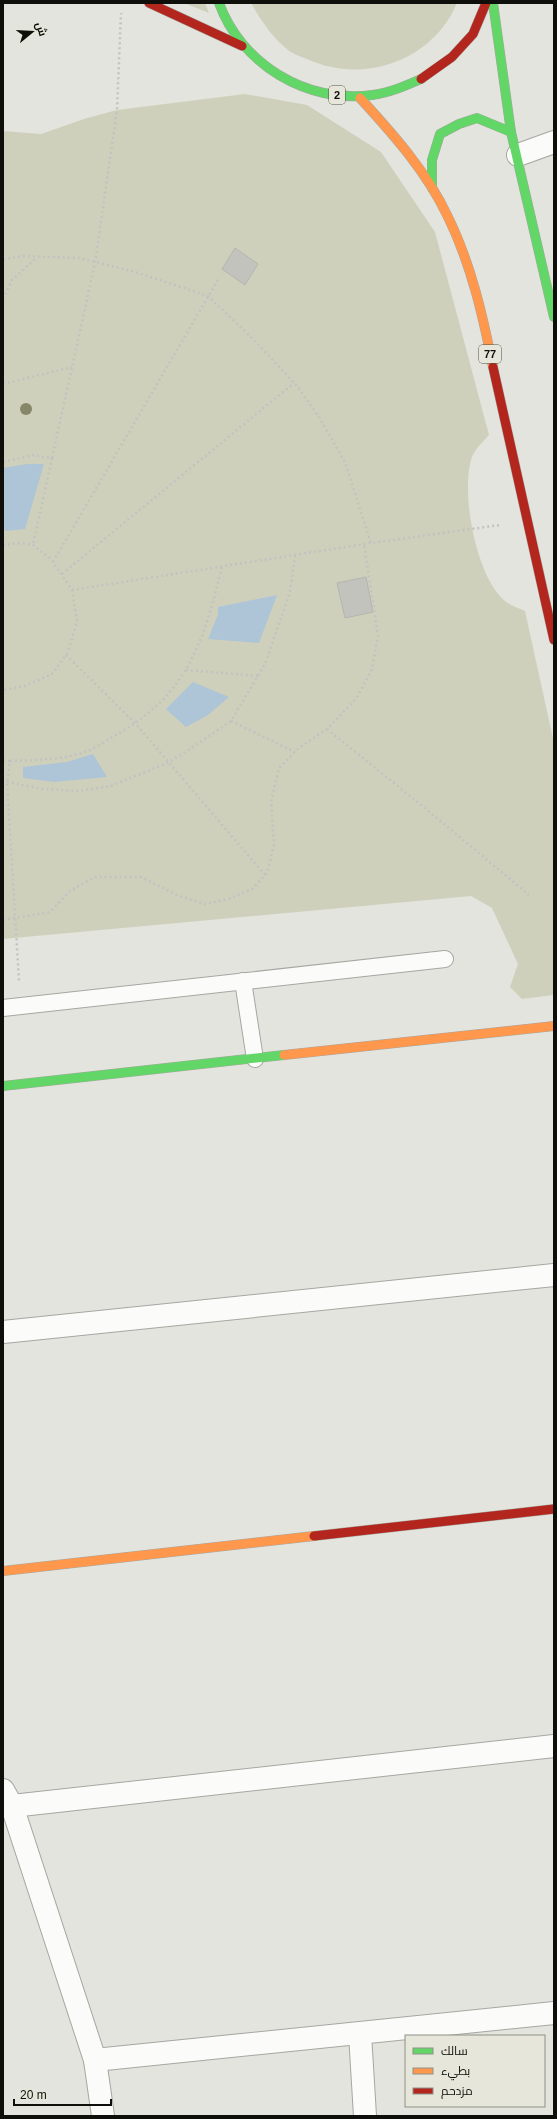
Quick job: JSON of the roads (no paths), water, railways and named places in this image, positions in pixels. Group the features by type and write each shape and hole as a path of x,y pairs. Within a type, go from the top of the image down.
{"main road":[{"path":"149,3 242,46"},
{"name":"2","path":"219,3 221,11 242,46 276,75 316,93 360,98 404,89 443,66 473,33 486,3"},
{"path":"493,3 511,132 518,155 554,316"},
{"name":"77","path":"360,98 394,134 424,174 448,217 469,269 484,325 526,521 554,640"},
{"path":"432,188 432,160 440,134 459,124 477,118 511,132"},
{"path":"3,1086 554,1026"},
{"path":"3,1571 554,1509"}],"street":[{"path":"518,155 554,142"},
{"path":"3,1332 554,1275"},
{"path":"103,2116 94,2060 8,1798 554,1746"},
{"path":"94,2060 554,2013"},
{"path":"360,2034 365,2116"}],"lane":[{"path":"3,1008 445,959"},
{"path":"243,982 256,1059"}],"water":[{"path":"27,464 44,464 25,529 5,531 3,524 3,468"},
{"path":"277,595 259,643 208,639 218,614 218,607"},
{"path":"193,682 229,697 208,715 186,727 166,709"},
{"path":"93,754 107,777 54,782 23,778 23,767 67,762"}]}
